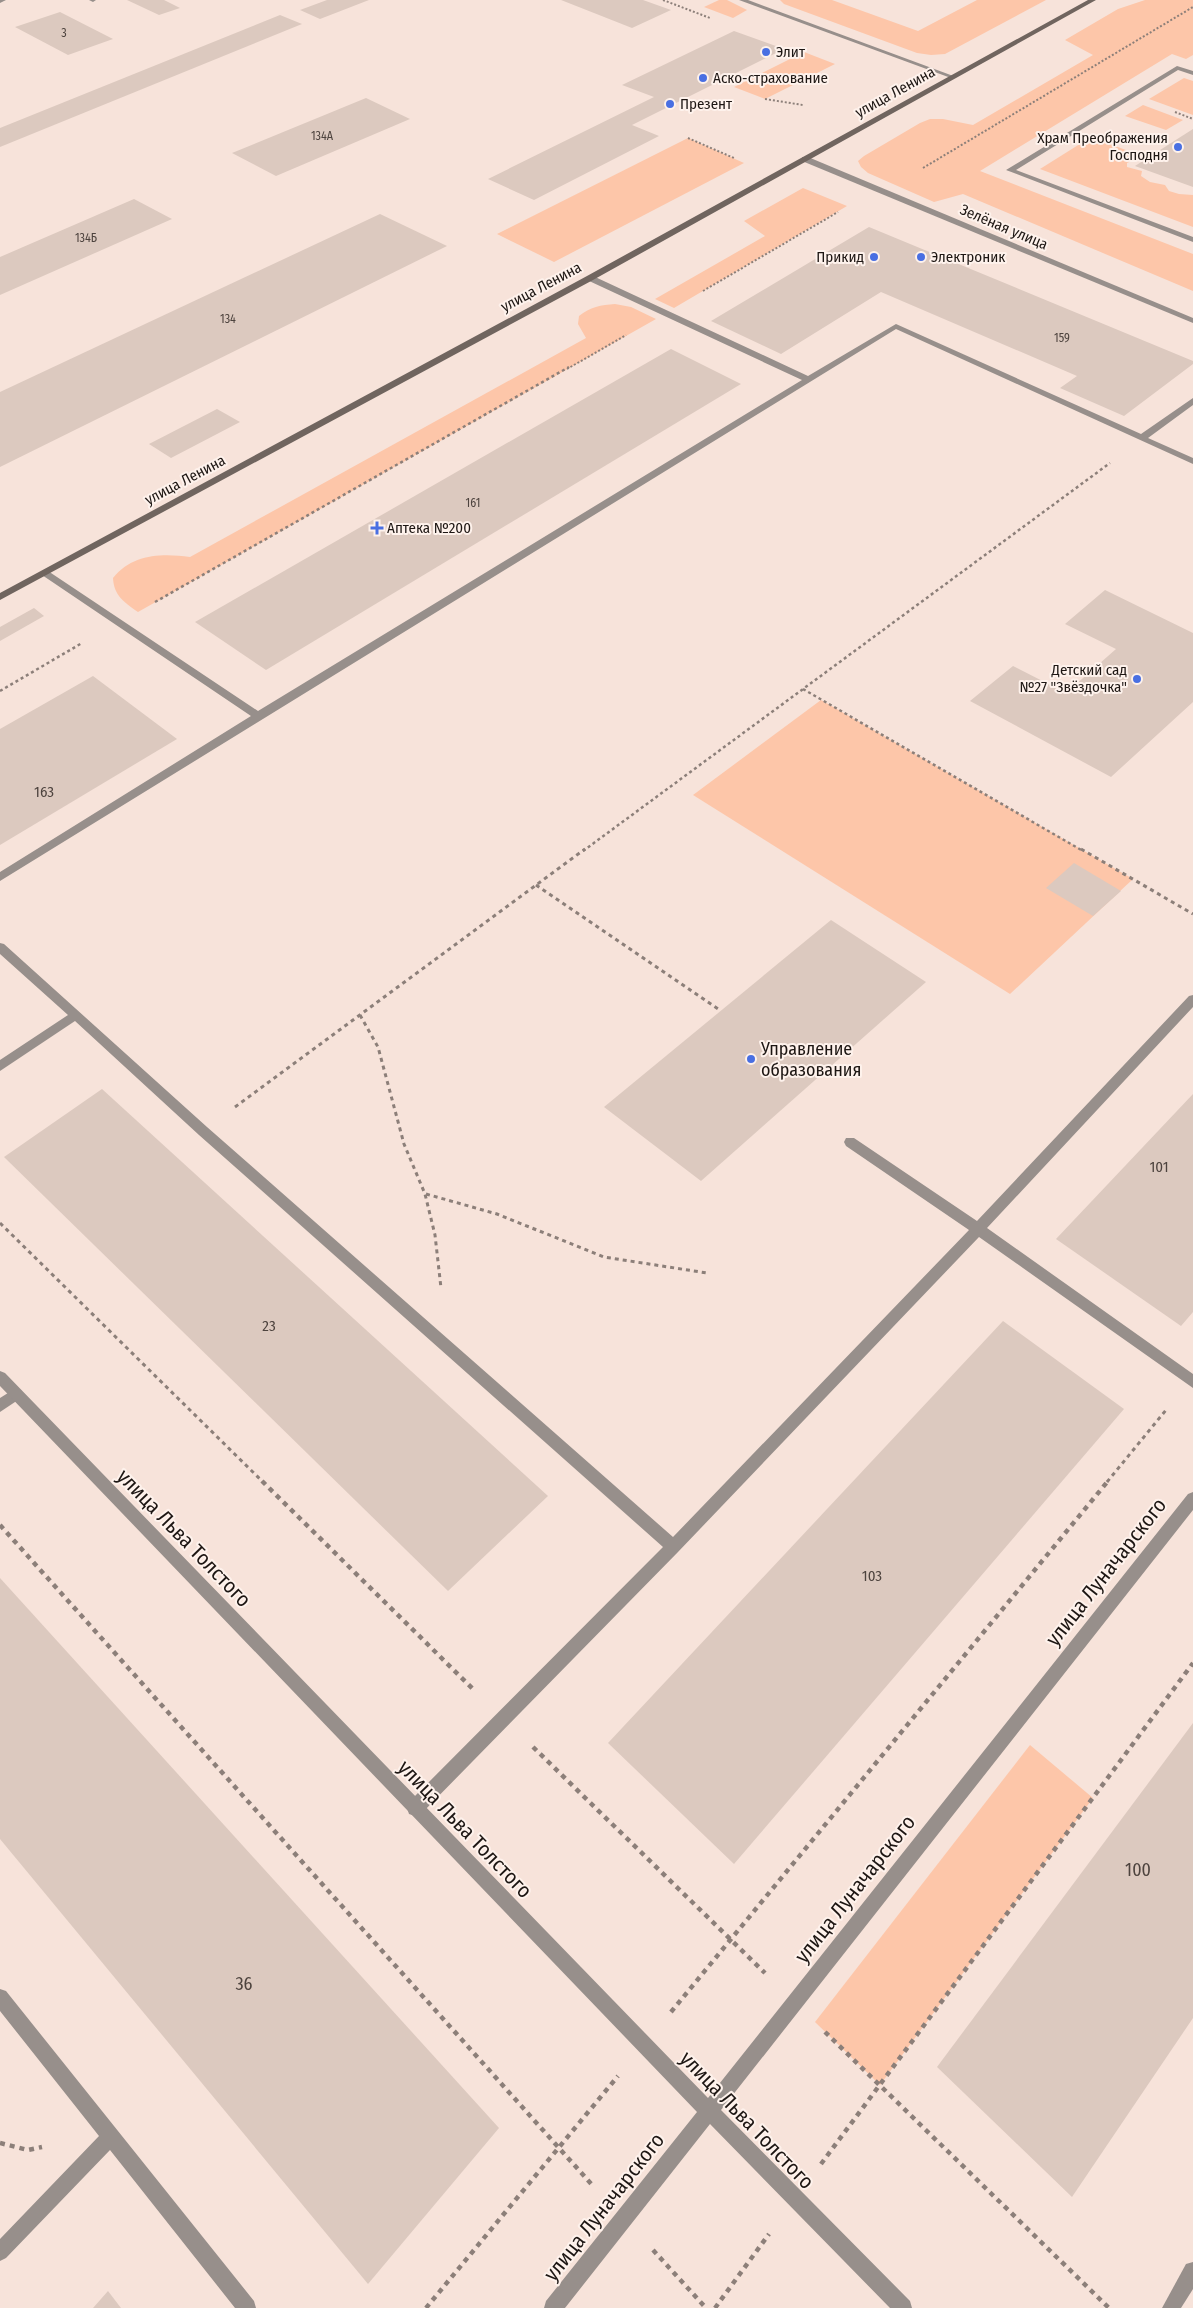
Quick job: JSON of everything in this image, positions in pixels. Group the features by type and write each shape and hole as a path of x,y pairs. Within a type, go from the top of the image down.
{"main road":[{"name":"улица Ленина","path":"0,597 590,278 1094,0"}],"street":[{"path":"747,1 953,77"},
{"path":"1193,73 1177,68 1010,170 1193,240"},
{"name":"Зелёная улица","path":"805,159 1193,321"},
{"path":"590,278 809,380"},
{"path":"0,877 258,716 896,326 1193,462"},
{"path":"1142,438 1193,401"},
{"path":"45,572 258,716"},
{"path":"0,947 203,1131 673,1546"},
{"path":"415,1808 504,1720 978,1229 1193,999"},
{"path":"0,1066 76,1015"},
{"path":"850,1142 978,1229 1192,1381"},
{"name":"улица Льва Толстого","path":"0,1377 644,2045 903,2308"},
{"path":"0,1406 16,1394"},
{"name":"улица Луначарского","path":"553,2308 623,2217 1193,1499"},
{"path":"0,1997 247,2308"},
{"path":"0,2252 111,2136"},
{"path":"1171,2308 1193,2271"}],"path":[{"path":"0,691 665,314 847,206 880,190 896,185 1193,7"},
{"path":"765,99 803,105"},
{"path":"688,138 736,159"},
{"path":"203,1131 1142,438"},
{"path":"803,689 1193,914"},
{"path":"536,885 721,1011"},
{"path":"360,1015 378,1047 404,1144 425,1194 435,1235 440,1283 442,1343"},
{"path":"425,1194 497,1214 604,1257 708,1273"},
{"path":"0,1223 504,1720 1110,2308"},
{"path":"426,2308 1192,1381"},
{"path":"0,1525 558,2148 706,2308"},
{"path":"715,2308 1193,1663"}],"shaded area":[{"path":"719,0 727,0 747,10 733,18 704,7"},
{"path":"780,0 832,0 918,31 977,0 1046,0 945,54 931,55 917,53 784,4"},
{"path":"1145,0 1193,0 1193,55 1186,59 1172,54 980,171 1193,254 1193,291 963,194 934,202 868,173 861,167 858,161 864,156 920,123 930,119 943,119 973,125 1093,55 1065,40 1118,9"},
{"path":"804,52 835,64 765,99 734,87"},
{"path":"1184,78 1193,81 1193,115 1149,99"},
{"path":"1143,105 1183,120 1166,130 1125,116"},
{"path":"1091,137 1142,156 1127,163 1127,167 1142,171 1141,176 1150,182 1165,185 1169,191 1193,195 1193,227 1040,169"},
{"path":"688,138 744,163 554,262 497,234"},
{"path":"803,188 847,206 674,308 655,299 765,236 744,221"},
{"path":"615,304 631,307 656,319 138,612 124,602 115,590 113,578 129,564 148,557 169,555 190,557 586,338 578,324 579,316 587,310 596,307"},
{"path":"821,700 1133,879 1010,994 693,795"},
{"path":"1030,1745 1093,1798 880,2085 815,2022"}],"building":[{"path":"127,0 164,0 180,8 159,15"},
{"path":"327,0 369,0 320,19 300,10"},
{"path":"561,0 643,0 671,10 632,28"},
{"path":"60,12 113,39 68,55 15,27"},
{"path":"280,15 302,24 0,147 0,128"},
{"path":"734,31 784,49 632,125 659,136 534,200 488,179 654,97 622,85"},
{"path":"366,98 410,119 276,176 232,153"},
{"name":"Храм Преображения Господня","path":"1193,129 1193,187 1135,166"},
{"path":"134,199 172,219 0,295 0,257"},
{"path":"380,214 447,246 0,467 0,392"},
{"path":"869,227 1193,361 1193,364 1124,416 1060,388 1077,376 881,292 781,354 711,321"},
{"path":"671,349 741,384 266,670 195,622"},
{"path":"217,409 240,422 171,458 149,444"},
{"name":"Детский сад №27 \"Звёздочка\"","path":"1105,590 1193,633 1193,702 1111,777 970,701 1013,666 1066,693 1116,649 1065,624"},
{"path":"34,608 44,616 0,641 0,627"},
{"path":"93,676 177,739 0,845 0,729"},
{"path":"1074,863 1121,891 1093,916 1046,888"},
{"name":"Управление образования","path":"831,920 926,982 701,1181 604,1107"},
{"path":"102,1089 548,1496 448,1591 4,1157"},
{"path":"1193,1094 1193,1312 1181,1326 1056,1239"},
{"path":"1003,1321 1124,1409 734,1864 608,1743"},
{"path":"0,1578 499,2128 368,2284 0,1839"},
{"path":"1193,1723 1193,2018 1072,2197 937,2067"},
{"path":"108,2291 121,2308 93,2308"}],"place":[{"name":"Элит","path":"766,52"},
{"name":"Аско-страхование","path":"703,78"},
{"name":"Презент","path":"670,104"},
{"name":"Храм Преображения Господня","path":"1178,147"},
{"name":"Прикид","path":"874,257"},
{"name":"Электроник","path":"921,257"},
{"name":"Аптека №200","path":"377,528"},
{"name":"Детский сад №27 \"Звёздочка\"","path":"1137,679"},
{"name":"Управление образования","path":"751,1059"}]}
